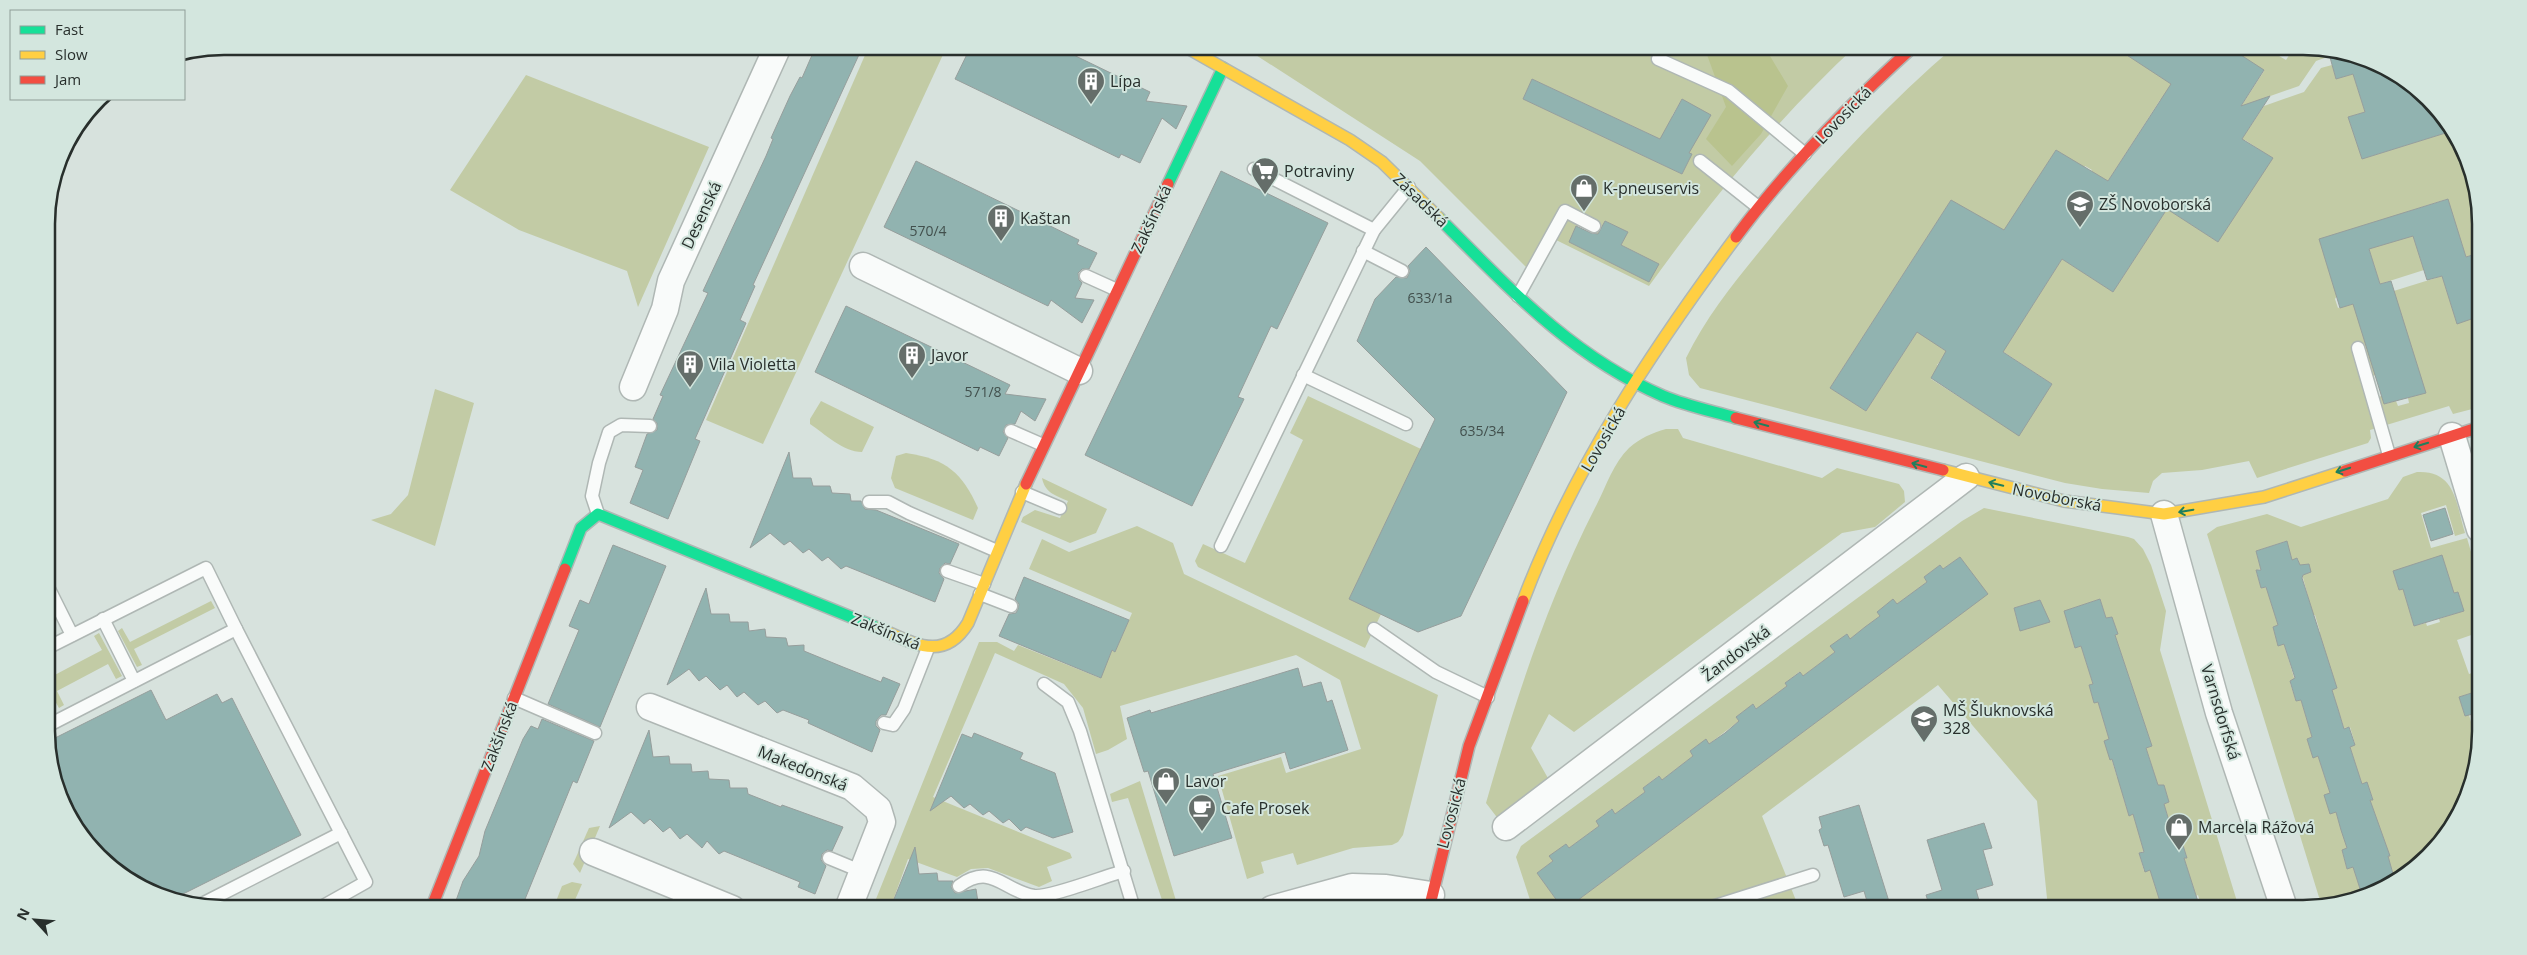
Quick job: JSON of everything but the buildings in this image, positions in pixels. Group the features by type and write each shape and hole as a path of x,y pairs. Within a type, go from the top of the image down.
{"street":[{"name":"Desenská","path":"633,387 665,310 671,281 774,55"},
{"name":"Zásadská","path":"1200,55 1350,140 1382,162 1518,296 1566,339 1635,383"},
{"name":"Lovosická","path":"1430,900 1469,746 1524,598 1553,530 1599,443 1675,318 1758,208 1805,154 1868,88 1904,55"},
{"name":"Zakšínská","path":"435,900 581,528 598,514 928,648 943,647 955,641 968,623 1043,446 1223,68"},
{"path":"863,266 1079,370"},
{"name":"Novoborská","path":"1635,383 1660,396 1683,404 1966,477 2064,501 2164,514 2264,497 2472,430"},
{"path":"2452,436 2472,502"},
{"name":"Žandovská","path":"1506,828 1966,477"},
{"name":"Varnsdorfská","path":"2164,514 2219,712 2281,900"},
{"name":"Makedonská","path":"650,707 852,787 878,809 882,822 851,900"},
{"path":"594,852 710,900"},
{"path":"1308,900 1352,887 1386,888 1424,900"}],"lane":[{"path":"1658,59 1729,92 1805,154"},
{"path":"1700,161 1758,208"},
{"path":"1254,169 1374,230"},
{"path":"1221,546 1374,230 1409,187"},
{"path":"1518,296 1565,211 1594,226"},
{"path":"1364,252 1402,271"},
{"path":"1086,276 1117,290"},
{"path":"2358,348 2389,455"},
{"path":"1303,375 1406,424"},
{"path":"598,514 592,496 598,464 609,432 621,425 650,426"},
{"path":"1011,431 1043,446"},
{"path":"1022,492 1060,508"},
{"path":"869,502 888,502 909,514 997,551"},
{"path":"55,644 206,568 366,882 334,900"},
{"path":"947,571 1012,606"},
{"path":"55,601 72,635"},
{"path":"103,619 134,681"},
{"path":"55,722 236,628"},
{"path":"1374,629 1436,672 1488,697"},
{"path":"884,723 893,725 904,709 928,648"},
{"path":"1044,684 1068,702 1080,732 1132,900"},
{"path":"514,698 596,732"},
{"path":"211,899 340,833"},
{"path":"829,858 862,872"},
{"path":"959,886 971,877 984,875 1034,896 1050,894 1124,871"},
{"path":"1734,900 1813,875"}],"green space":[{"path":"865,55 943,55 763,444 706,420"},
{"path":"1256,55 1846,55 1799,102 1721,191 1649,286 1546,235 1528,269 1420,161","holes":["1532,79 1692,154 1682,174 1523,99","1682,99 1710,116 1675,118 1672,116","1605,221 1628,232 1621,245 1658,264 1649,282 1569,242 1578,224 1598,234"]},
{"path":"1707,55 1769,55 1788,86 1761,134 1732,166 1706,139 1726,107"},
{"path":"1945,55 2127,55 2181,90 2164,102 2160,100 2106,184 2090,173 2092,170 2085,166 2084,168 2056,150 2002,234 1981,217 1979,218 1951,200 1830,388 1866,411 1939,298 1941,348 1948,352 1937,365 1939,366 1931,379 2019,435 2052,384 1984,339 2008,344 2062,259 2113,292 2167,209 2218,242 2272,158 2245,140 2238,151 2231,122 2264,71 2240,55 2277,55 2286,60 2289,55 2328,57 2316,61 2299,86 2259,100 2238,145 2264,106 2304,92 2321,68 2332,65 2336,79 2353,74 2365,112 2348,117 2362,159 2446,133 2455,149 2463,170 2471,202 2472,255 2466,257 2447,199 2406,212 2424,270 2380,284 2369,249 2378,221 2335,299 2338,308 2374,298 2375,375 2372,377 2377,397 2382,396 2385,404 2396,401 2398,406 2409,403 2408,398 2425,392 2384,294 2442,276 2457,323 2472,318 2472,409 2453,414 2449,406 2370,430 2371,438 2368,443 2257,478 2249,461 2202,470 2162,473 2153,481 2149,493 2102,489 2065,483 1700,388 1689,375 1686,358 1710,316 1781,224 1828,170 1877,118"},
{"path":"526,75 709,147 638,307 627,271 519,230 450,190"},
{"path":"435,389 474,403 435,546 371,520 391,514 408,495"},
{"path":"1308,396 1421,449 1349,599 1381,614 1365,648 1198,567 1195,561 1203,544 1245,563 1303,440 1290,433"},
{"path":"821,401 874,427 862,452 841,446 810,424 810,419"},
{"path":"1666,429 1678,429 1683,438 1822,478 1837,468 1899,484 1904,491 1905,502 1875,527 1842,533 1574,732 1549,714 1531,748 1549,780 1499,820 1486,803 1521,689 1563,576 1619,460 1637,441"},
{"path":"906,453 932,459 943,464 959,477 966,485 978,508 973,520 895,488 891,478 896,456"},
{"path":"2417,472 2430,473 2440,477 2447,483 2456,500 2465,533 2455,536 2446,505 2421,513 2431,548 2467,538 2472,555 2472,635 2457,640 2469,674 2472,673 2472,693 2459,697 2465,716 2469,715 2472,725 2471,753 2463,785 2455,806 2444,825 2414,858 2393,873 2389,855 2370,800 2373,799 2367,783 2362,784 2350,747 2355,744 2350,727 2344,728 2332,690 2337,688 2315,615 2313,615 2298,559 2292,560 2286,541 2256,551 2261,568 2256,571 2261,588 2267,588 2278,625 2273,627 2278,645 2284,644 2295,681 2290,683 2296,701 2301,700 2312,737 2307,739 2313,757 2318,756 2330,793 2326,795 2332,813 2336,812 2347,848 2342,851 2347,869 2353,867 2360,890 2320,899 2207,534 2217,527 2267,514 2301,527 2388,499 2403,477","holes":["2393,571 2454,593 2458,592 2463,611 2439,619 2440,622 2427,626 2426,623 2414,626 2403,589 2399,590"]},
{"path":"1042,478 1107,509 1096,533 1070,543 1021,522 1023,517 1035,510 1060,518 1068,501 1048,490"},
{"path":"1984,508 2128,537 2134,539 2143,549 2151,565 2166,611 2160,650 2237,900 2200,900 2198,895 2196,896 2184,858 2187,857 2181,839 2175,841 2164,804 2169,802 2164,785 2158,785 2146,748 2152,746 2115,635 2118,634 2112,617 2106,618 2100,599 2070,609 2075,628 2070,630 2075,648 2081,646 2093,684 2089,685 2094,703 2098,702 2109,739 2106,741 2117,777 2121,777 2127,795 2123,797 2129,815 2133,814 2144,851 2139,853 2144,871 2150,870 2160,900 2047,900 2037,801 1938,685 1762,816 1787,878 1714,900 1578,900 1987,594 1960,557 1943,569 1940,565 1924,577 1927,582 1897,604 1893,600 1877,612 1880,616 1850,639 1847,634 1831,646 1835,652 1803,676 1799,672 1785,683 1787,686 1757,709 1753,704 1736,717 1739,721 1709,744 1706,740 1690,751 1693,756 1662,780 1658,776 1643,788 1645,792 1615,814 1611,809 1596,821 1599,826 1569,848 1566,844 1550,856 1553,861 1537,873 1556,900 1530,900 1516,857 1521,846 1962,521","holes":["2040,600 2041,601 2020,630 2014,608"]},
{"path":"1137,526 1173,543 1184,574 1438,695 1403,835 1398,842 1392,845 1353,848 1297,865 1293,853 1261,862 1264,873 1247,879 1218,776 1281,757 1286,773 1361,749 1340,680 1296,655 1120,706 1127,739 1108,750 1096,754 1083,708 1064,684 995,653 933,797 1070,853 1072,858 1047,867 1052,881 1039,887 988,868 971,869 957,877 908,859 893,900 876,900 979,642 997,642 1014,651 1018,645 1100,678 1112,650 1115,652 1132,613 1029,569 1042,539 1069,552"},
{"path":"211,601 215,608 134,649 142,665 137,667 118,631 122,628 130,642"},
{"path":"99,633 122,676 116,679 108,664 57,691 64,705 59,708 55,701 55,675 102,650 94,636"},
{"path":"1140,781 1176,900 1162,900 1128,798 1112,802 1110,794"},
{"path":"600,826 580,873 573,864 589,828"},
{"path":"572,882 582,884 575,900 557,900 562,886"},
{"path":"1791,888 1796,900 1753,900"}],"traffic: fast":[{"path":"1168,184 1223,68"},
{"path":"1439,218 1516,295 1570,341 1599,361 1630,380 1663,396 1690,406 1736,418"},
{"path":"565,569 581,528 598,514 878,628"}],"traffic: slow":[{"path":"1200,55 1350,140 1382,162 1439,218"},
{"path":"1523,601 1543,552 1590,458 1674,323 1736,237"},
{"path":"1943,470 2064,501 2164,514 2264,497 2345,471"},
{"path":"878,628 903,639 926,646 938,646 948,643 958,636 968,623 1026,484"}],"traffic: jam":[{"path":"1736,237 1776,186 1820,137 1904,55"},
{"path":"1026,484 1168,184"},
{"path":"1736,418 1943,470"},
{"path":"2345,471 2472,430"},
{"path":"435,900 565,569"},
{"path":"1431,900 1469,746 1523,601"}],"place":[{"name":"Lípa","path":"1091,105"},
{"name":"Potraviny","path":"1265,195"},
{"name":"K-pneuservis","path":"1584,212"},
{"name":"ZŠ Novoborská","path":"2080,228"},
{"name":"Kaštan","path":"1001,242"},
{"name":"Javor","path":"912,379"},
{"name":"Vila Violetta","path":"690,388"},
{"name":"MŠ Šluknovská 328","path":"1924,743"},
{"name":"Lavor","path":"1166,805"},
{"name":"Cafe Prosek","path":"1202,832"},
{"name":"Marcela Rážová","path":"2179,851"}]}
